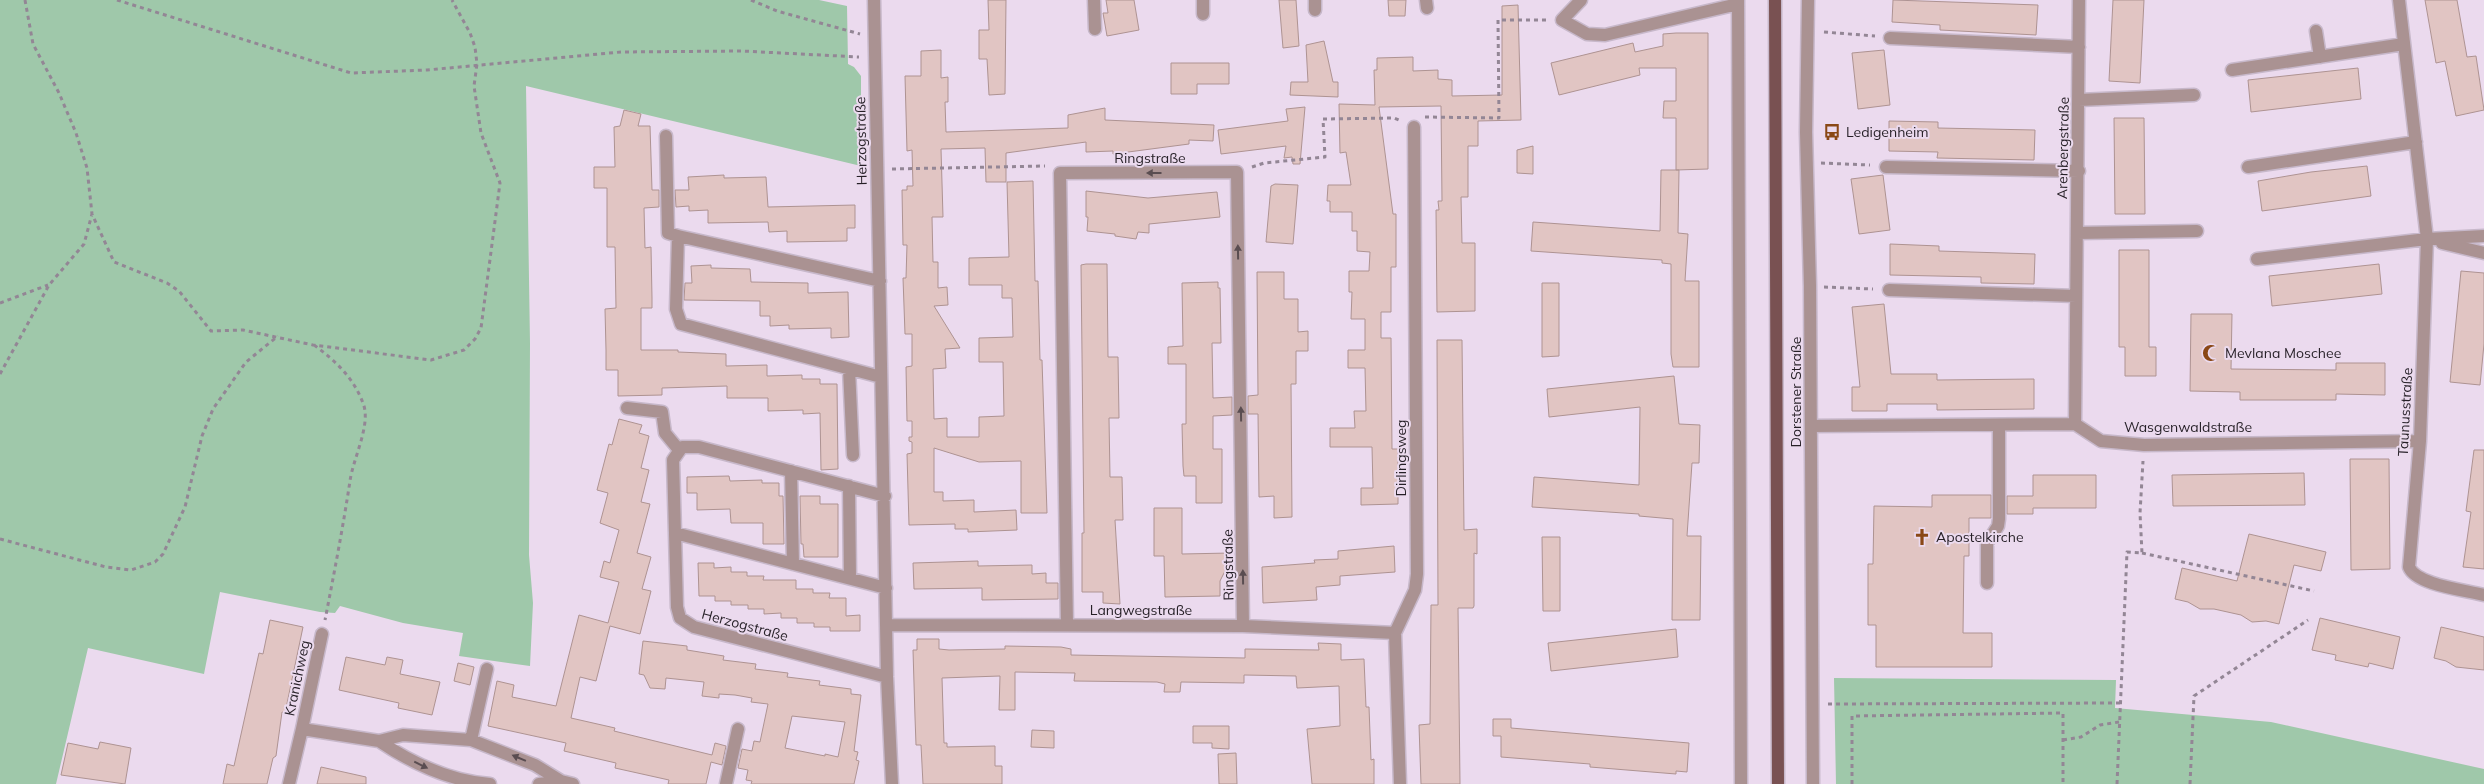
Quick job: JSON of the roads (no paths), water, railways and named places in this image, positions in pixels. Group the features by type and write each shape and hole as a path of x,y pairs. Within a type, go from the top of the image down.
{"main road":[{"name":"Dorstener Straße","path":"1775,0 1778,784"}],"street":[{"name":"Herzogstraße","path":"874,0 887,678 892,784"},
{"path":"1094,0 1095,29"},
{"path":"1202,0 1203,14"},
{"path":"1581,0 1562,20 1587,34 1605,35 1738,2 1742,784"},
{"name":"Dorstener Straße","path":"1808,0 1813,784"},
{"name":"Arenbergstraße","path":"2075,424 2079,0"},
{"name":"Taunusstraße","path":"2399,0 2427,239 2420,441 2408,556 2412,573 2423,580 2484,595"},
{"path":"2316,31 2320,57"},
{"path":"1890,38 2079,47"},
{"path":"2232,70 2404,44"},
{"path":"2079,100 2194,95"},
{"name":"Dirlingsweg","path":"1400,784 1395,633 1415,590 1417,574 1414,127"},
{"path":"666,136 668,233 880,281"},
{"path":"2248,167 2416,142"},
{"path":"1886,166 2078,171"},
{"name":"Ringstraße","path":"1067,625 1060,174 1237,172 1243,626"},
{"path":"2077,233 2197,232"},
{"path":"678,236 676,309 681,324 881,377"},
{"path":"2257,259 2427,239 2484,236"},
{"path":"2427,239 2484,252"},
{"path":"1889,290 2076,296"},
{"path":"849,369 854,455"},
{"path":"627,408 662,412 665,433 679,450 686,446 699,447 885,496"},
{"path":"1811,426 2075,424"},
{"name":"Wasgenwaldstraße","path":"2075,424 2101,441 2144,445 2420,441"},
{"path":"1988,583 1986,543 1998,526 1999,519 1999,425"},
{"name":"Herzogstraße","path":"679,450 673,460 677,607 680,618 686,624 887,678"},
{"path":"790,471 793,564"},
{"path":"849,486 850,578"},
{"path":"675,533 886,588"},
{"name":"Langwegstraße","path":"887,625 1243,626 1395,633"},
{"name":"Kranichweg","path":"289,784 322,634"},
{"path":"472,740 487,670"},
{"name":"Kranichweg","path":"302,729 379,741 430,770 462,782 490,784"},
{"path":"726,784 738,729"},
{"name":"Kranichweg","path":"379,741 403,735 472,740 535,765 567,783"},
{"name":"Kranichweg","path":"539,784 567,783"}],"place":[{"name":"Ledigenheim","path":"1832,132"},
{"name":"Mevlana Moschee","path":"2211,353"},
{"name":"Apostelkirche","path":"1922,537"}]}
